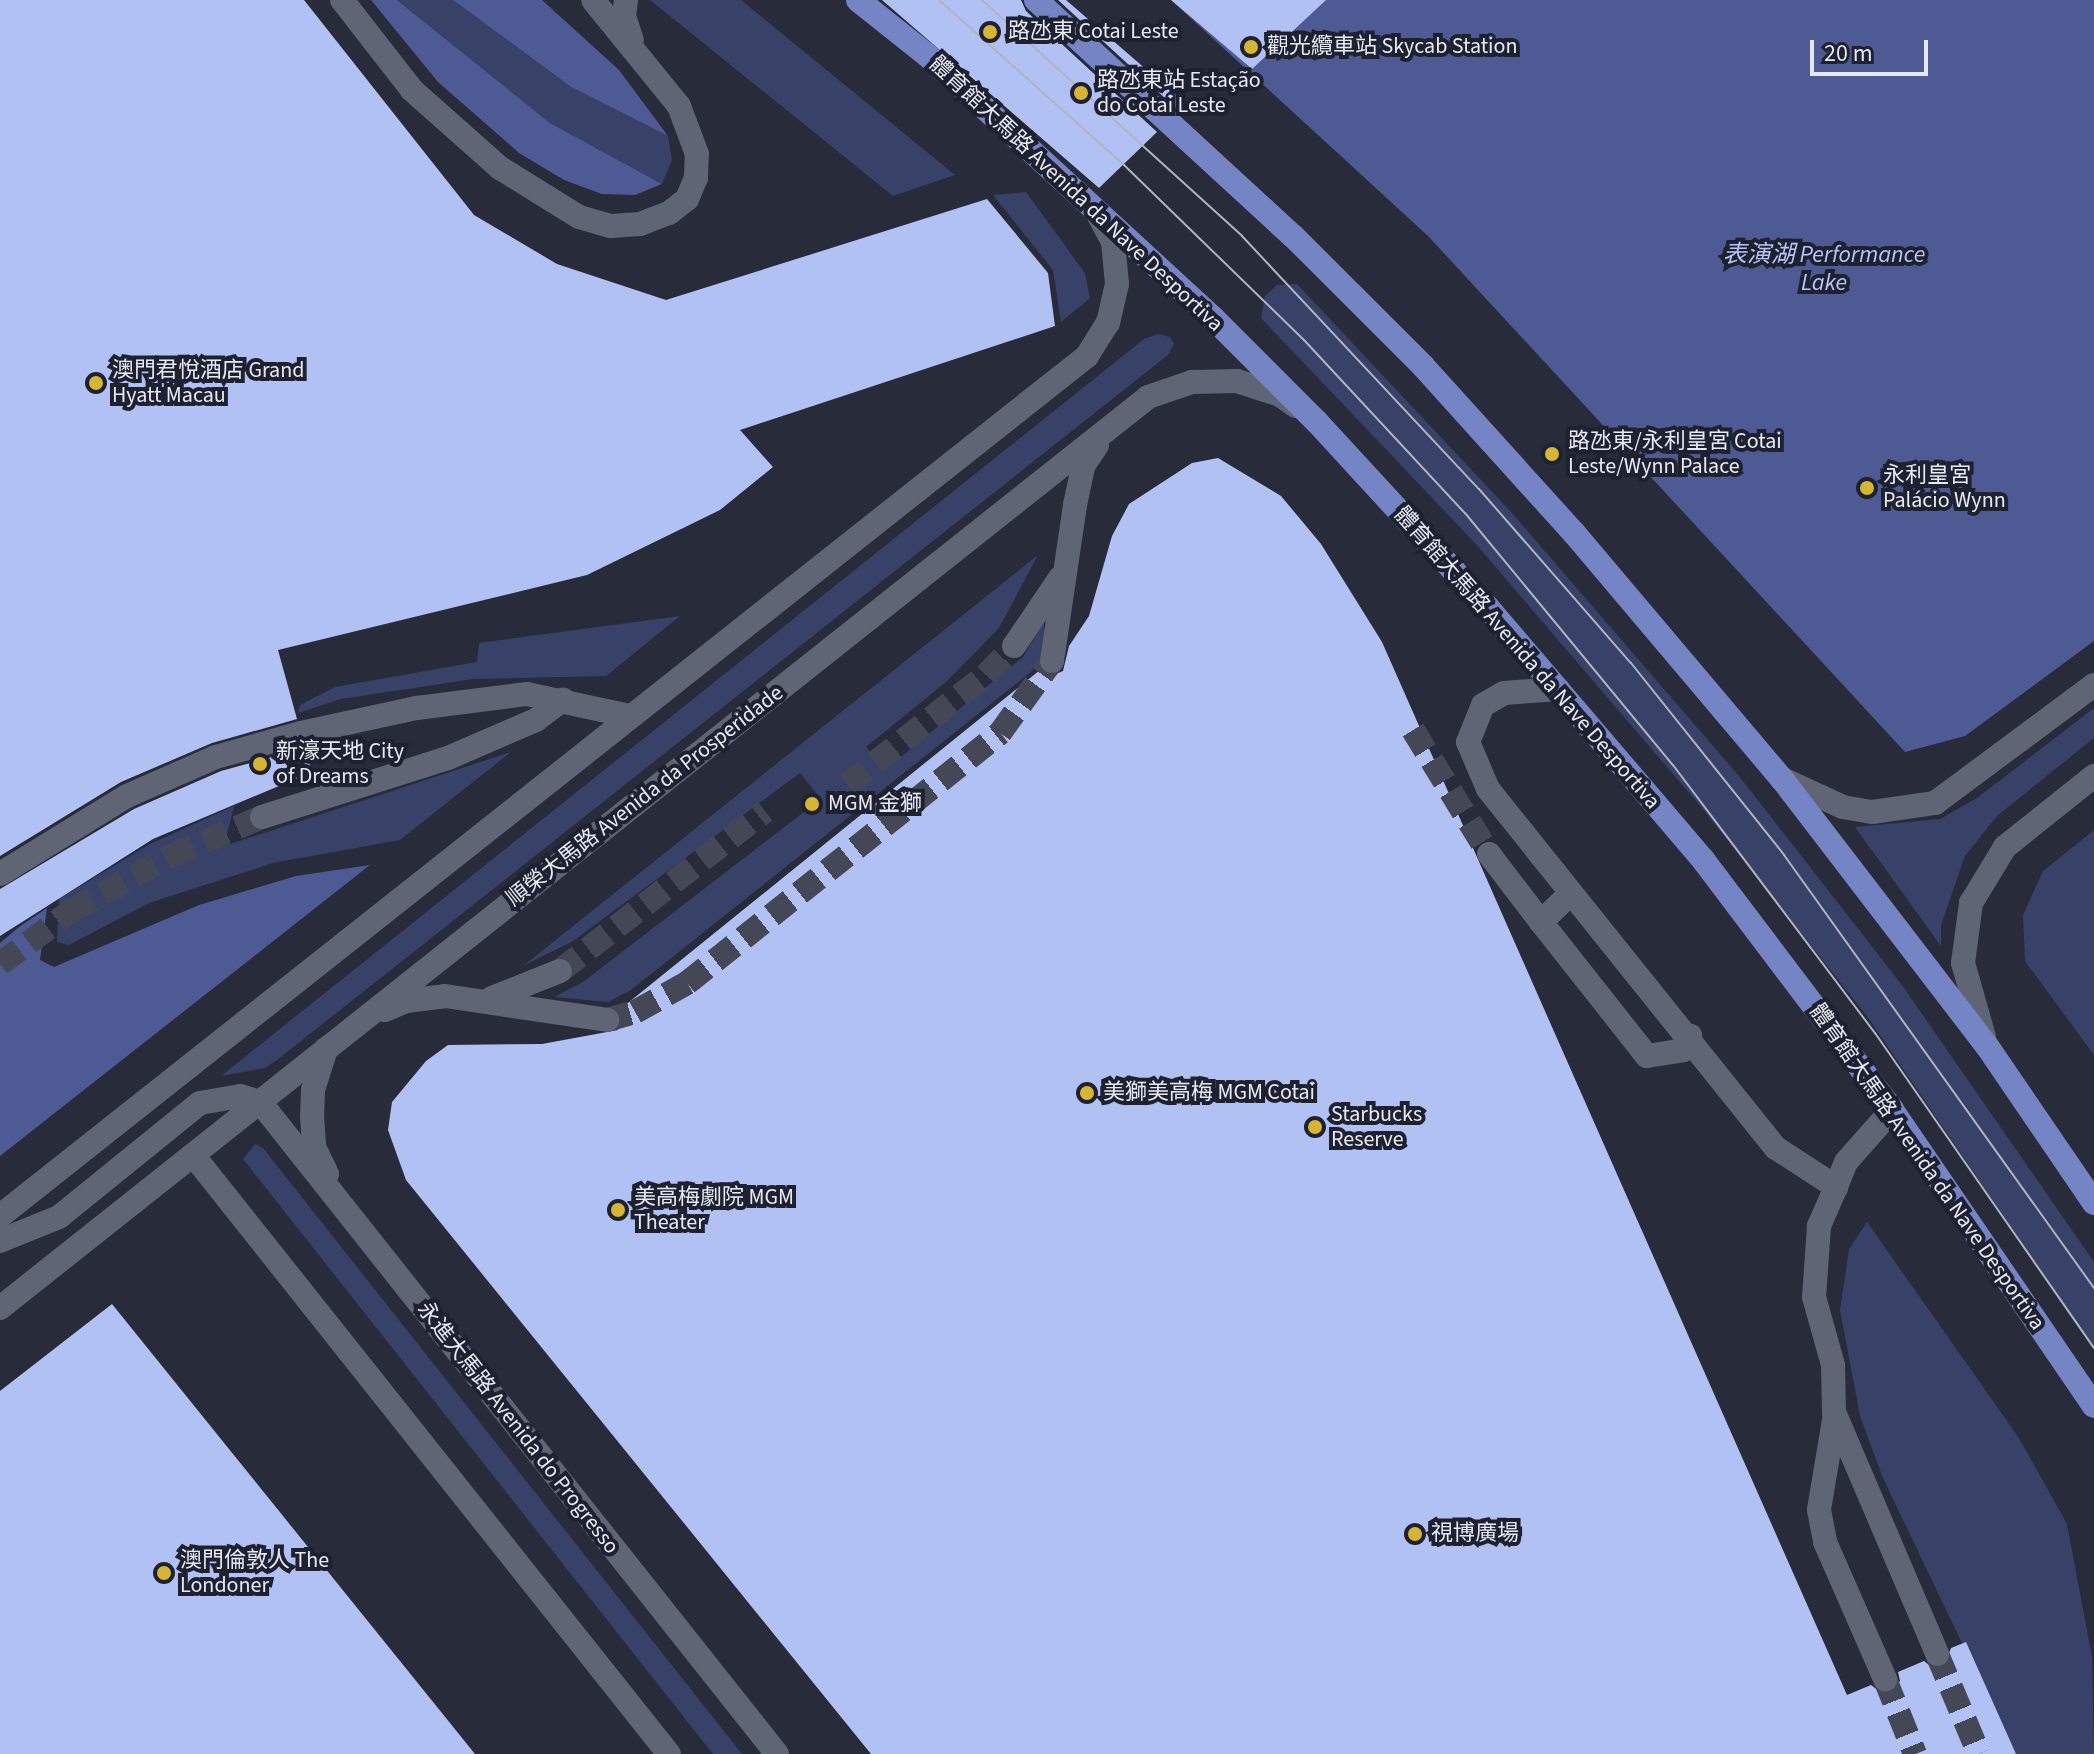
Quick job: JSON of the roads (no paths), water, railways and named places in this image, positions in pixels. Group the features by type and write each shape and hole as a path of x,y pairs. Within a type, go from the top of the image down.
{"main road":[{"name":"體育館大馬路 Avenida da Nave Desportiva","path":"858,0 927,55 1095,209 1317,422 1558,689 1704,861 1892,1110 2094,1406"},
{"path":"1036,0 1293,236 1423,366 1574,533 1782,779 1987,1046 2094,1203"}],"street":[{"path":"341,0 412,90 489,159 542,199 611,226 640,224 669,213 687,199 696,178 697,154 679,106 633,43 593,0"},
{"path":"626,0 624,16 633,43"},
{"path":"0,1216 1087,356 1108,323 1117,284 1113,242 1095,209"},
{"name":"順榮大馬路 Avenida da Prosperidade","path":"0,1308 1148,397 1192,382 1237,381 1266,390 1317,422"},
{"path":"1052,661 1083,466 1105,433"},
{"path":"1014,646 1064,571"},
{"path":"1782,779 1843,807 1872,812 1935,803 2094,685"},
{"path":"1558,689 1504,693 1483,705 1468,742 1488,789 1569,895 1690,1036 1776,1148 1836,1187"},
{"path":"0,874 127,796 241,749 417,708 527,694 630,716"},
{"path":"262,817 448,758 536,720 563,700"},
{"path":"1987,1046 1963,963 1971,903 2005,847 2094,776"},
{"path":"1489,854 1647,1056 1683,1050 1690,1036"},
{"path":"1541,922 1569,895"},
{"path":"485,1000 560,971"},
{"path":"359,1022 406,1001 445,996 607,1020"},
{"path":"326,1049 313,1090 314,1147 339,1203"},
{"path":"0,1241 59,1217 200,1103 240,1096 260,1102"},
{"name":"永進大馬路 Avenida do Progresso","path":"260,1102 777,1754"},
{"path":"1885,1679 1825,1542 1819,1510 1834,1445 1833,1365 1814,1297 1819,1226 1846,1162 1892,1110"},
{"path":"193,1155 669,1754"},
{"path":"1834,1412 1937,1654"}],"water":[{"path":"371,0 397,0 550,123 662,184 635,195 602,194 564,180 519,153 438,82"},
{"path":"453,0 542,0 619,70 668,136 571,87"},
{"name":"表演湖 Performance Lake","path":"1171,0 2094,0 2094,641 1965,736 1905,752 1428,236"},
{"path":"370,865 0,1156 0,943 19,927 47,908 40,960 54,967 199,905 296,876"}],"tunnel":[{"path":"847,785 986,675 1014,646"},
{"path":"607,1020 635,1012 687,983 1000,733 1052,661"},
{"path":"1413,730 1489,854"},
{"path":"560,971 765,811"},
{"path":"0,964 71,911 171,856 262,817"},
{"path":"1937,1654 1979,1754"},
{"path":"1885,1679 1915,1754"}],"tram line":[{"path":"939,0 1124,165 1304,340 1465,513 1673,765 1875,1033 2094,1348"},
{"path":"982,0 1242,236 1479,489 1631,663 1784,855 2094,1288"}],"place":[{"name":"路氹東 Cotai Leste","path":"990,32"},
{"name":"觀光纜車站 Skycab Station","path":"1251,47"},
{"name":"路氹東站 Estação do Cotai Leste","path":"1081,93"},
{"name":"澳門君悅酒店 Grand Hyatt Macau","path":"96,383"},
{"name":"路氹東/永利皇宮 Cotai Leste/Wynn Palace","path":"1552,454"},
{"name":"永利皇宮 Palácio Wynn","path":"1867,488"},
{"name":"新濠天地 City of Dreams","path":"260,764"},
{"name":"MGM 金獅","path":"812,804"},
{"name":"美獅美高梅 MGM Cotai","path":"1087,1093"},
{"name":"Starbucks Reserve","path":"1315,1127"},
{"name":"美高梅劇院 MGM Theater","path":"618,1210"},
{"name":"視博廣場","path":"1415,1534"},
{"name":"澳門倫敦人 The Londoner","path":"164,1573"}]}
